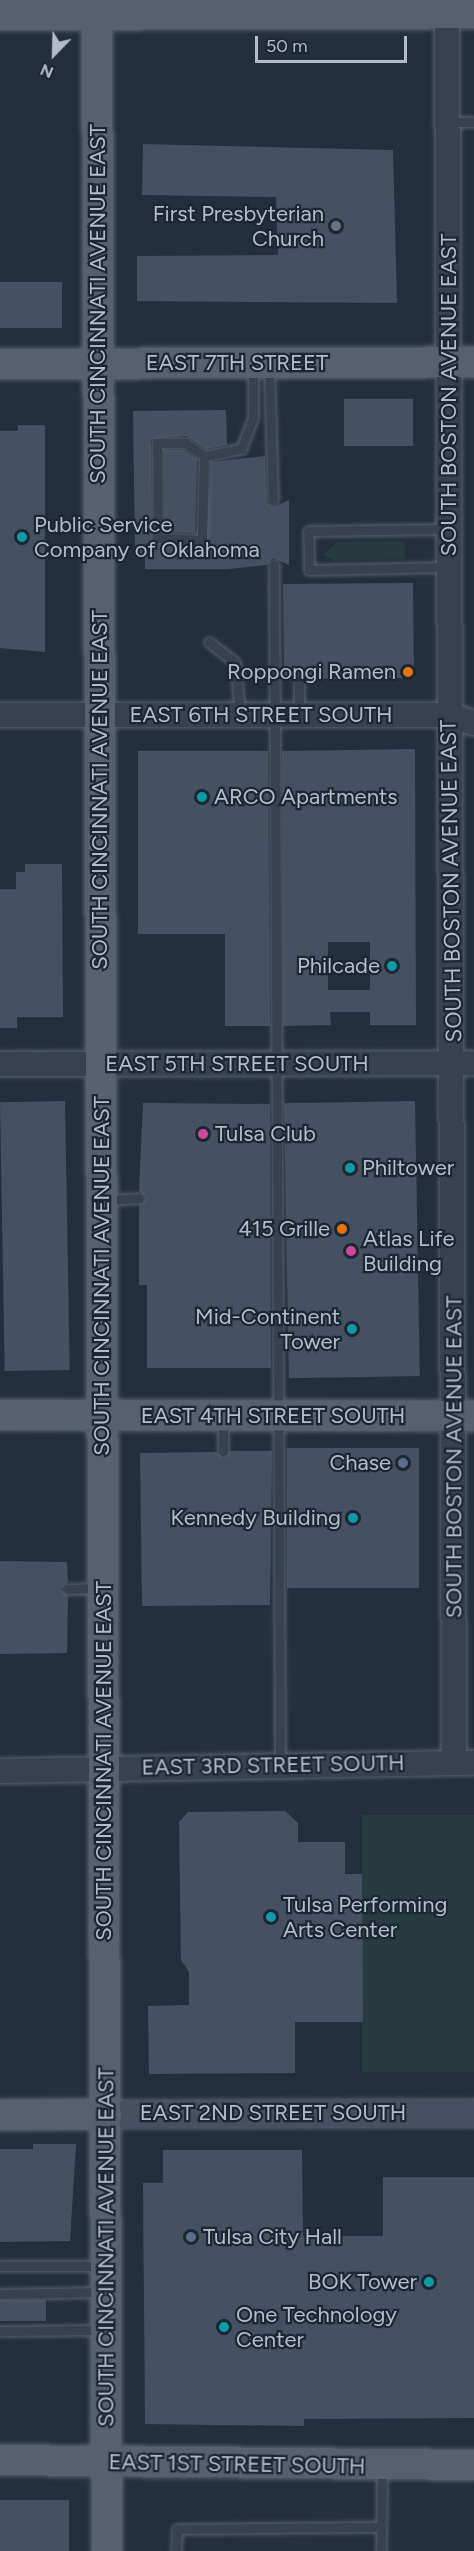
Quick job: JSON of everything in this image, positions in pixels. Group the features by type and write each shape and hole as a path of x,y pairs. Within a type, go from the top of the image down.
{"main road":[{"path":"0,15 97,7 456,9"},
{"name":"SOUTH CINCINNATI AVENUE EAST","path":"97,7 107,2551"},
{"name":"EAST 7TH STREET","path":"0,364 461,362"},
{"name":"EAST 4TH STREET SOUTH","path":"0,1415 464,1416"},
{"name":"EAST 2ND STREET SOUTH","path":"0,2115 474,2113"},
{"name":"EAST 1ST STREET SOUTH","path":"0,2460 382,2466 474,2465"}],"street":[{"name":"SOUTH BOSTON AVENUE EAST","path":"456,9 449,122 461,362 449,529 449,715 463,1063 464,1763"},
{"name":"EAST 6TH STREET SOUTH","path":"449,715 474,703"},
{"name":"EAST 6TH STREET SOUTH","path":"0,715 287,713 449,715 474,723"},
{"name":"EAST 5TH STREET SOUTH","path":"0,1064 463,1063"},
{"name":"EAST 3RD STREET SOUTH","path":"0,1771 105,1767 464,1763"}],"lane":[{"path":"449,122 474,122"},
{"path":"204,456 202,540 158,538 157,443 185,443 204,456 241,449 250,433 261,364"},
{"path":"261,364 273,500"},
{"path":"449,529 308,531 309,570 449,567"},
{"path":"274,565 287,713 274,1063 279,1417 280,1765"},
{"path":"209,642 235,662 240,714"},
{"path":"287,713 299,679"},
{"path":"102,1200 139,1198"},
{"path":"223,1416 224,1451"},
{"path":"68,1589 104,1588"},
{"path":"0,2266 106,2279"},
{"path":"0,2294 106,2279"},
{"path":"0,2331 106,2330"},
{"path":"381,2551 382,2466"},
{"path":"176,2551 177,2529 381,2527"}],"green space":[{"path":"405,541 405,559 334,561 324,555 337,542"},
{"path":"362,1815 474,1815 474,2072 362,2072"}],"building":[{"name":"First Presbyterian Church","path":"143,144 393,150 397,303 137,301 137,256 278,255 276,197 142,195"},
{"path":"0,282 62,282 62,328 0,328"},
{"path":"344,399 413,399 413,446 344,446"},
{"path":"226,410 227,445 206,449 186,436 151,439 152,541 206,546 211,462 265,456 267,503 274,507 289,500 289,565 273,558 267,565 228,569 145,569 145,556 135,555 133,411"},
{"name":"Public Service Company of Oklahoma","path":"18,425 45,425 45,652 0,648 0,431 18,431"},
{"path":"164,450 183,450 197,459 195,533 165,532"},
{"path":"413,583 414,678 306,679 298,672 284,678 283,584"},
{"path":"415,749 416,1025 370,1025 370,1012 330,1012 331,1025 283,1026 282,751","holes":["328,942 370,942 370,990 328,990"]},
{"name":"ARCO Apartments","path":"138,751 268,751 270,1026 225,1026 225,934 138,934"},
{"path":"25,864 62,864 63,1017 17,1017 17,1028 0,1028 0,889 16,889 16,872 25,872"},
{"path":"65,1101 70,1370 5,1371 0,1102"},
{"path":"415,1101 420,1376 289,1378 284,1103"},
{"path":"143,1103 270,1104 271,1368 147,1368 147,1285 139,1285 139,1205 146,1198 139,1191"},
{"name":"Kennedy Building","path":"287,1448 419,1448 419,1588 287,1588"},
{"path":"230,1451 272,1451 270,1605 142,1606 140,1453 216,1452 224,1458"},
{"path":"0,1561 67,1562 68,1582 61,1589 68,1596 67,1653 0,1654"},
{"name":"Tulsa Performing Arts Center","path":"285,1811 298,1823 298,1842 345,1842 345,1874 362,1874 363,2022 295,2022 295,2073 149,2074 148,2006 189,2005 189,1972 181,1960 179,1822 188,1812"},
{"path":"33,2144 76,2144 70,2241 0,2242 0,2149 33,2149"},
{"path":"163,2150 302,2150 303,2236 383,2236 383,2177 474,2177 474,2418 304,2419 304,2426 145,2424 143,2183 163,2183"},
{"path":"0,2300 46,2300 46,2321 0,2321"},
{"path":"0,2500 69,2500 69,2551 0,2551"}],"place":[{"name":"First Presbyterian Church","path":"336,226"},
{"name":"Public Service Company of Oklahoma","path":"22,537"},
{"name":"Roppongi Ramen","path":"408,672"},
{"name":"ARCO Apartments","path":"202,797"},
{"name":"Philcade","path":"392,966"},
{"name":"Tulsa Club","path":"203,1134"},
{"name":"Philtower","path":"350,1168"},
{"name":"415 Grille","path":"342,1229"},
{"name":"Atlas Life Building","path":"351,1251"},
{"name":"Mid-Continent Tower","path":"352,1329"},
{"name":"Chase","path":"403,1463"},
{"name":"Kennedy Building","path":"353,1518"},
{"name":"Tulsa Performing Arts Center","path":"271,1917"},
{"name":"Tulsa City Hall","path":"191,2237"},
{"name":"BOK Tower","path":"429,2282"},
{"name":"One Technology Center","path":"224,2327"}]}
